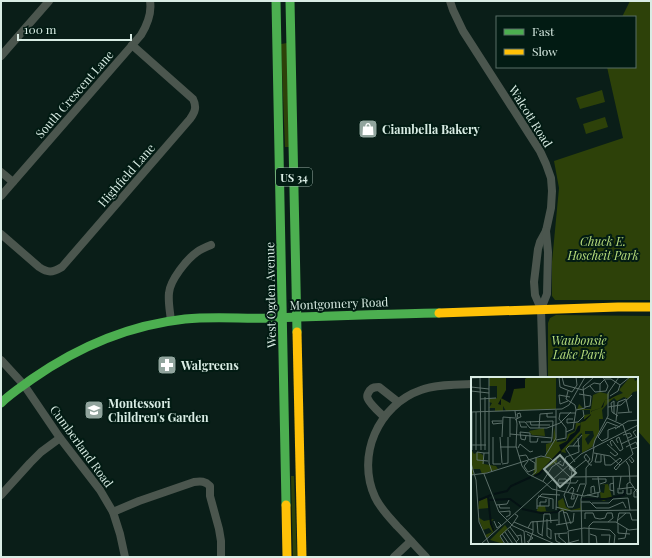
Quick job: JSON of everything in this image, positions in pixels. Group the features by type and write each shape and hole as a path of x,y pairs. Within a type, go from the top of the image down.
{"main road":[{"name":"US 34","path":"276,1 276,32"},
{"name":"US 34","path":"290,1 302,557"},
{"path":"276,32 291,36"},
{"name":"West Ogden Avenue","path":"276,32 287,557"},
{"name":"Montgomery Road","path":"1,403 48,367 78,350 129,330 171,321 224,317 297,317 651,307"}],"street":[{"path":"1,56 49,1"},
{"name":"South Crescent Lane","path":"1,196 141,36 149,16 150,1"},
{"name":"Walcott Road","path":"450,1 460,26 540,151 551,178 551,208 546,231 538,249 534,282 535,295 541,309 543,377"},
{"name":"Highfield Lane","path":"1,234 39,267 50,272 56,271 62,267 190,119 195,108 193,99 132,45"},
{"path":"1,172 13,182"},
{"name":"Walcott Road","path":"541,309 547,294 548,252 546,231"},
{"path":"171,321 169,292 171,284 190,258 211,245"},
{"name":"Cumberland Road","path":"1,360 24,385 60,438 100,490 113,512 120,534 124,557"},
{"path":"426,557 382,508 376,499 369,479 367,464 372,439 377,428 390,409 414,392 439,385 471,384"},
{"path":"384,417 368,399 368,392 376,387 379,387 398,402"},
{"path":"1,495 41,452 60,438"},
{"path":"113,512 194,482 202,481 207,483 210,486 210,496 219,529 221,557"},
{"path":"394,557 411,541"}],"green space":[{"name":"Chuck E. Hoscheit Park","path":"630,1 651,1 651,300 555,300 552,296 552,262 559,188 554,161 623,138 607,68 636,68 636,16 622,16"},
{"path":"287,43 289,147 285,147 281,44"},
{"path":"602,90 605,102 580,109 576,98"},
{"path":"605,117 608,127 586,134 583,124"},
{"name":"Waubonsie Lake Park","path":"556,315 651,316 651,446 638,431 638,377 548,377 548,323 550,318"},
{"path":"291,476 294,476 297,557 293,557"}],"traffic: fast":[{"path":"276,1 286,505"},
{"path":"290,1 297,332"},
{"path":"1,403 32,379 68,357 105,339 144,326 185,319 207,318 273,318 439,313"}],"traffic: slow":[{"path":"439,313 651,307"},
{"path":"297,332 302,557"},
{"path":"286,505 287,557"}],"place":[{"name":"Ciambella Bakery","path":"368,129"},
{"name":"Walgreens","path":"167,365"},
{"name":"Montessori Children's Garden","path":"94,410"}]}
